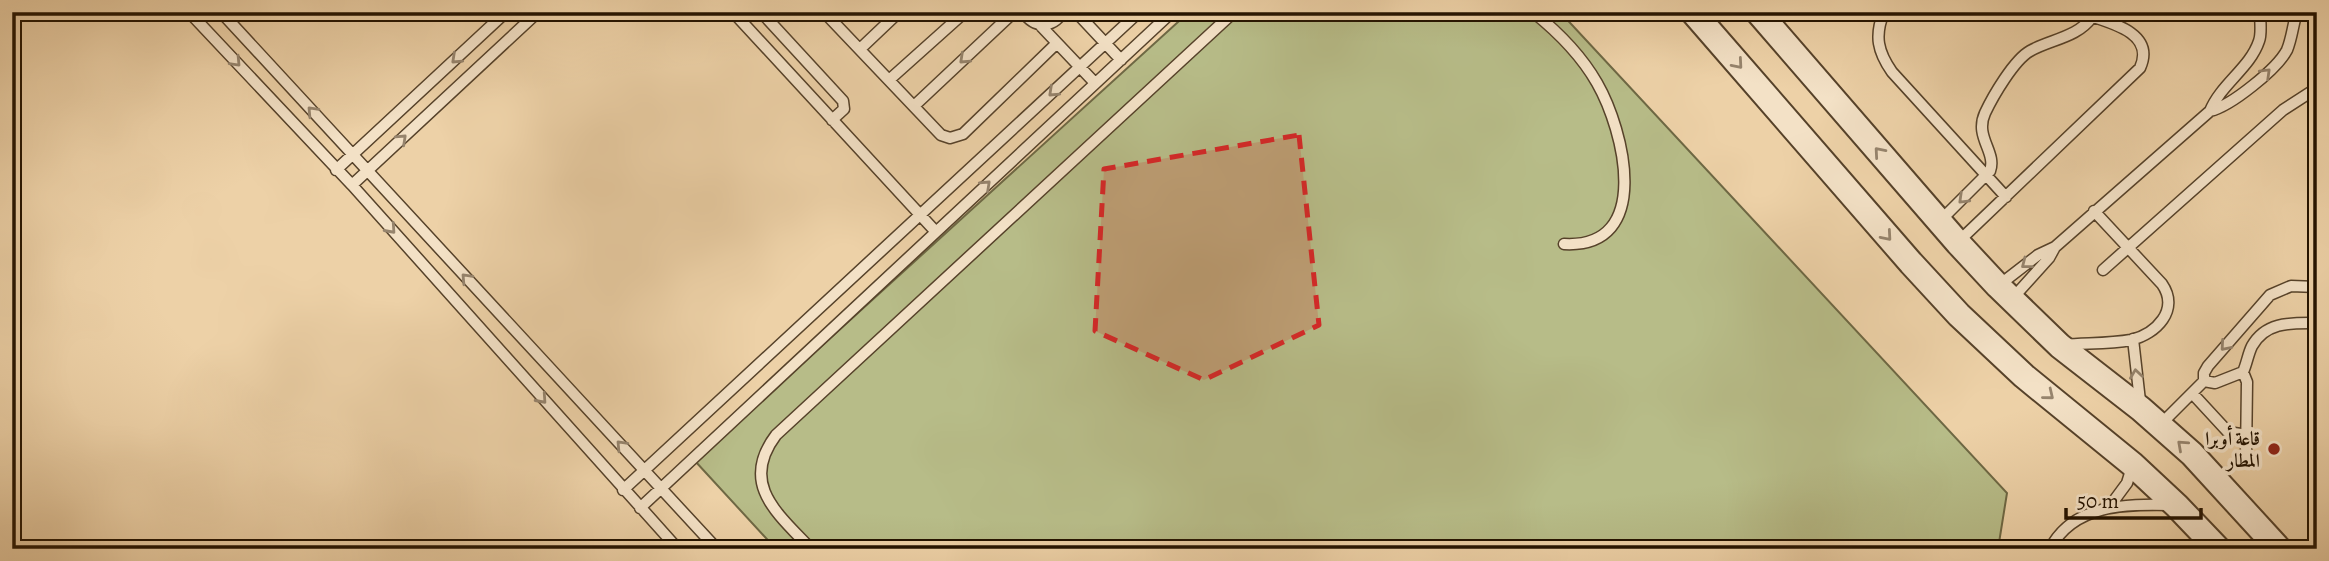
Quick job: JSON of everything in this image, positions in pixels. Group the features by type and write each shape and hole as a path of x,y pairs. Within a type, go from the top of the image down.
{"street":[{"path":"1693,12 1959,315 2024,376 2132,464 2218,549"},
{"path":"1758,12 1939,222 2005,293 2060,345 2151,417 2192,454 2279,549"}],"lane":[{"path":"189,12 352,185 678,549"},
{"path":"221,12 717,549"},
{"path":"336,170 506,12"},
{"path":"352,185 538,12"},
{"path":"733,12 936,232"},
{"path":"761,12 843,101 844,109 832,120"},
{"path":"860,49 899,12"},
{"path":"889,80 965,12"},
{"path":"914,106 1014,12"},
{"path":"1023,12 1027,19 1040,25 1095,83"},
{"path":"1040,25 1055,22 1063,12"},
{"path":"1076,12 1121,60"},
{"path":"624,490 1139,12"},
{"path":"640,508 1171,12"},
{"path":"811,549 778,513 768,499 761,481 761,465 766,449 776,435 1234,12"},
{"path":"1532,12 1568,44 1597,83 1612,116 1623,167 1624,198 1618,218 1612,226 1585,243 1564,244"},
{"path":"1884,12 1877,41 1881,57 2006,197"},
{"path":"1958,243 2140,68 2144,54 2138,38 2125,29 2078,12"},
{"path":"2005,293 2038,255 2055,247 2210,110 2243,67 2260,39 2260,12"},
{"path":"2210,110 2225,105 2271,68 2287,50 2297,12"},
{"path":"829,14 941,135 950,138 959,136 1057,43"},
{"path":"1939,222 1987,175 1992,166 1983,137 1982,120 2016,65 2029,51 2080,29 2092,17"},
{"path":"2103,270 2283,110 2317,88"},
{"path":"2060,345 2133,340 2162,322 2169,310 2166,290 2094,211"},
{"path":"2005,293 2049,258 2055,247"},
{"path":"2133,340 2151,417 2192,393 2204,381 2206,369 2277,290 2291,286 2317,288"},
{"path":"2252,316 2266,331"},
{"path":"2246,457 2247,382 2243,372 2252,346 2266,331 2287,323 2317,323"},
{"path":"2204,381 2216,383 2243,372"},
{"path":"2192,393 2228,432 2246,435"},
{"path":"2110,506 2127,483 2132,464"},
{"path":"2050,549 2067,527 2082,517 2110,506 2177,506"}],"highlighted area":[{"path":"1299,135 1319,325 1204,380 1095,331 1104,169"}],"green space":[{"path":"1189,12 1560,12 2007,493 1998,549 776,549 695,461"}],"place":[{"name":"قاعة أوبرا المطار","path":"2274,449"}]}
